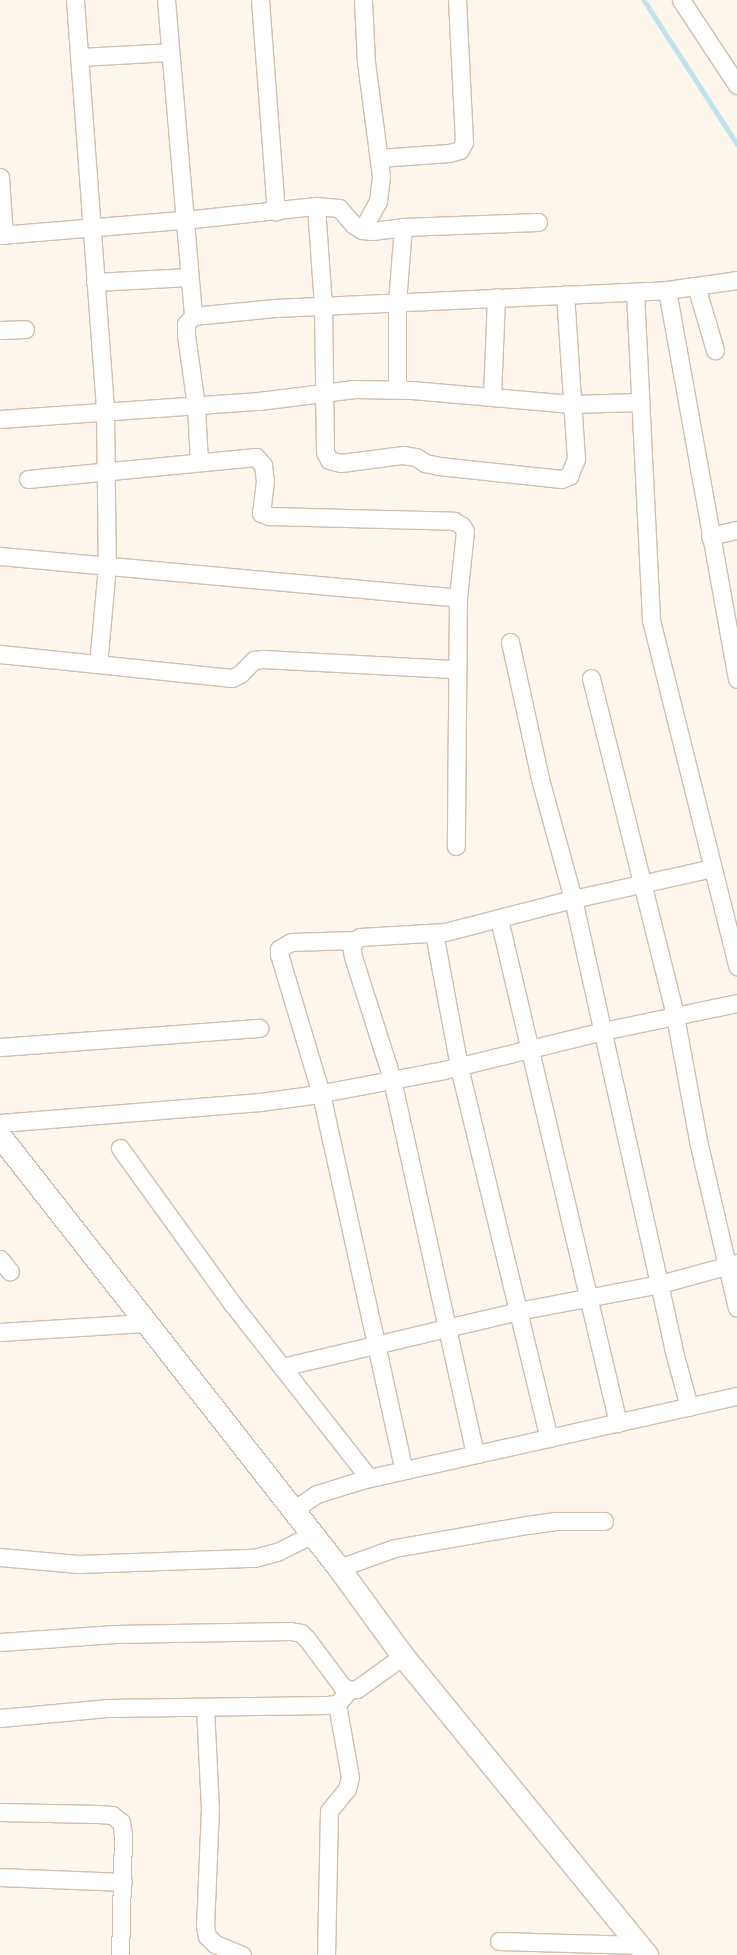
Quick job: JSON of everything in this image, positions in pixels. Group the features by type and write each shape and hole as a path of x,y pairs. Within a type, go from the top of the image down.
{"street":[{"path":"75,0 105,412 107,566 98,664"},
{"path":"166,0 193,316"},
{"path":"260,0 276,211"},
{"path":"362,230 378,201 381,176 366,62 363,0"},
{"path":"379,158 449,153 460,150 464,142 457,0"},
{"path":"681,0 737,85"},
{"path":"79,57 170,52"},
{"path":"0,178 2,235 184,220 316,206 340,208 362,230 538,222"},
{"path":"316,206 323,306 325,452 329,460 341,463 403,455 416,457 425,462 439,466 562,479 568,476 576,459 571,404 565,294"},
{"path":"397,389 397,302 403,227"},
{"path":"95,282 189,277"},
{"path":"199,462 196,406 186,335 186,324 193,316 323,306 667,290 737,280"},
{"path":"696,286 715,350"},
{"path":"667,290 710,536 737,679"},
{"path":"635,292 651,620 737,966"},
{"path":"492,397 496,297"},
{"path":"0,330 25,329"},
{"path":"0,419 259,401 324,391 397,389 571,404 640,402"},
{"path":"28,479 256,457 263,465 261,513 269,516 458,523 465,531 458,598 456,846"},
{"path":"710,536 737,530"},
{"path":"0,556 458,598"},
{"path":"510,642 540,779 573,899 660,1284 673,1348 689,1407"},
{"path":"0,654 232,678 240,674 254,660 263,659 457,669"},
{"path":"591,678 644,885 675,1016 699,1144 732,1265 737,1308"},
{"path":"404,1470 321,1094 279,949 291,942 354,940 360,937 434,933 499,919 573,899 644,885 713,868"},
{"path":"499,919 618,1423"},
{"path":"434,933 459,1067 549,1438"},
{"path":"354,940 351,944 352,957 392,1079 475,1454"},
{"path":"0,1123 260,1102 321,1094 459,1067 603,1031 737,1003"},
{"path":"0,1047 259,1028"},
{"path":"0,1136 145,1323 313,1534 404,1656 643,1950"},
{"path":"120,1148 150,1186 231,1302 369,1478"},
{"path":"0,1259 10,1272"},
{"path":"282,1367 377,1346 518,1311 660,1284 732,1265"},
{"path":"0,1332 145,1323"},
{"path":"293,1510 317,1494 369,1478 737,1396"},
{"path":"339,1568 394,1548 556,1521 604,1521"},
{"path":"0,1557 78,1564 254,1558 277,1552 313,1534"},
{"path":"0,1642 115,1634 290,1631 301,1633 307,1639 342,1686 348,1690 357,1689 404,1656"},
{"path":"326,1955 329,1811 347,1788 350,1777 337,1704 348,1690"},
{"path":"0,1718 107,1708 337,1704"},
{"path":"205,1707 210,1808 205,1926 206,1936 215,1944 242,1955"},
{"path":"0,1812 112,1815 121,1822 124,1835 120,1955"},
{"path":"0,1877 123,1882"},
{"path":"499,1941 594,1950 643,1950"}],"waterway":[{"path":"644,0 737,144"}]}
